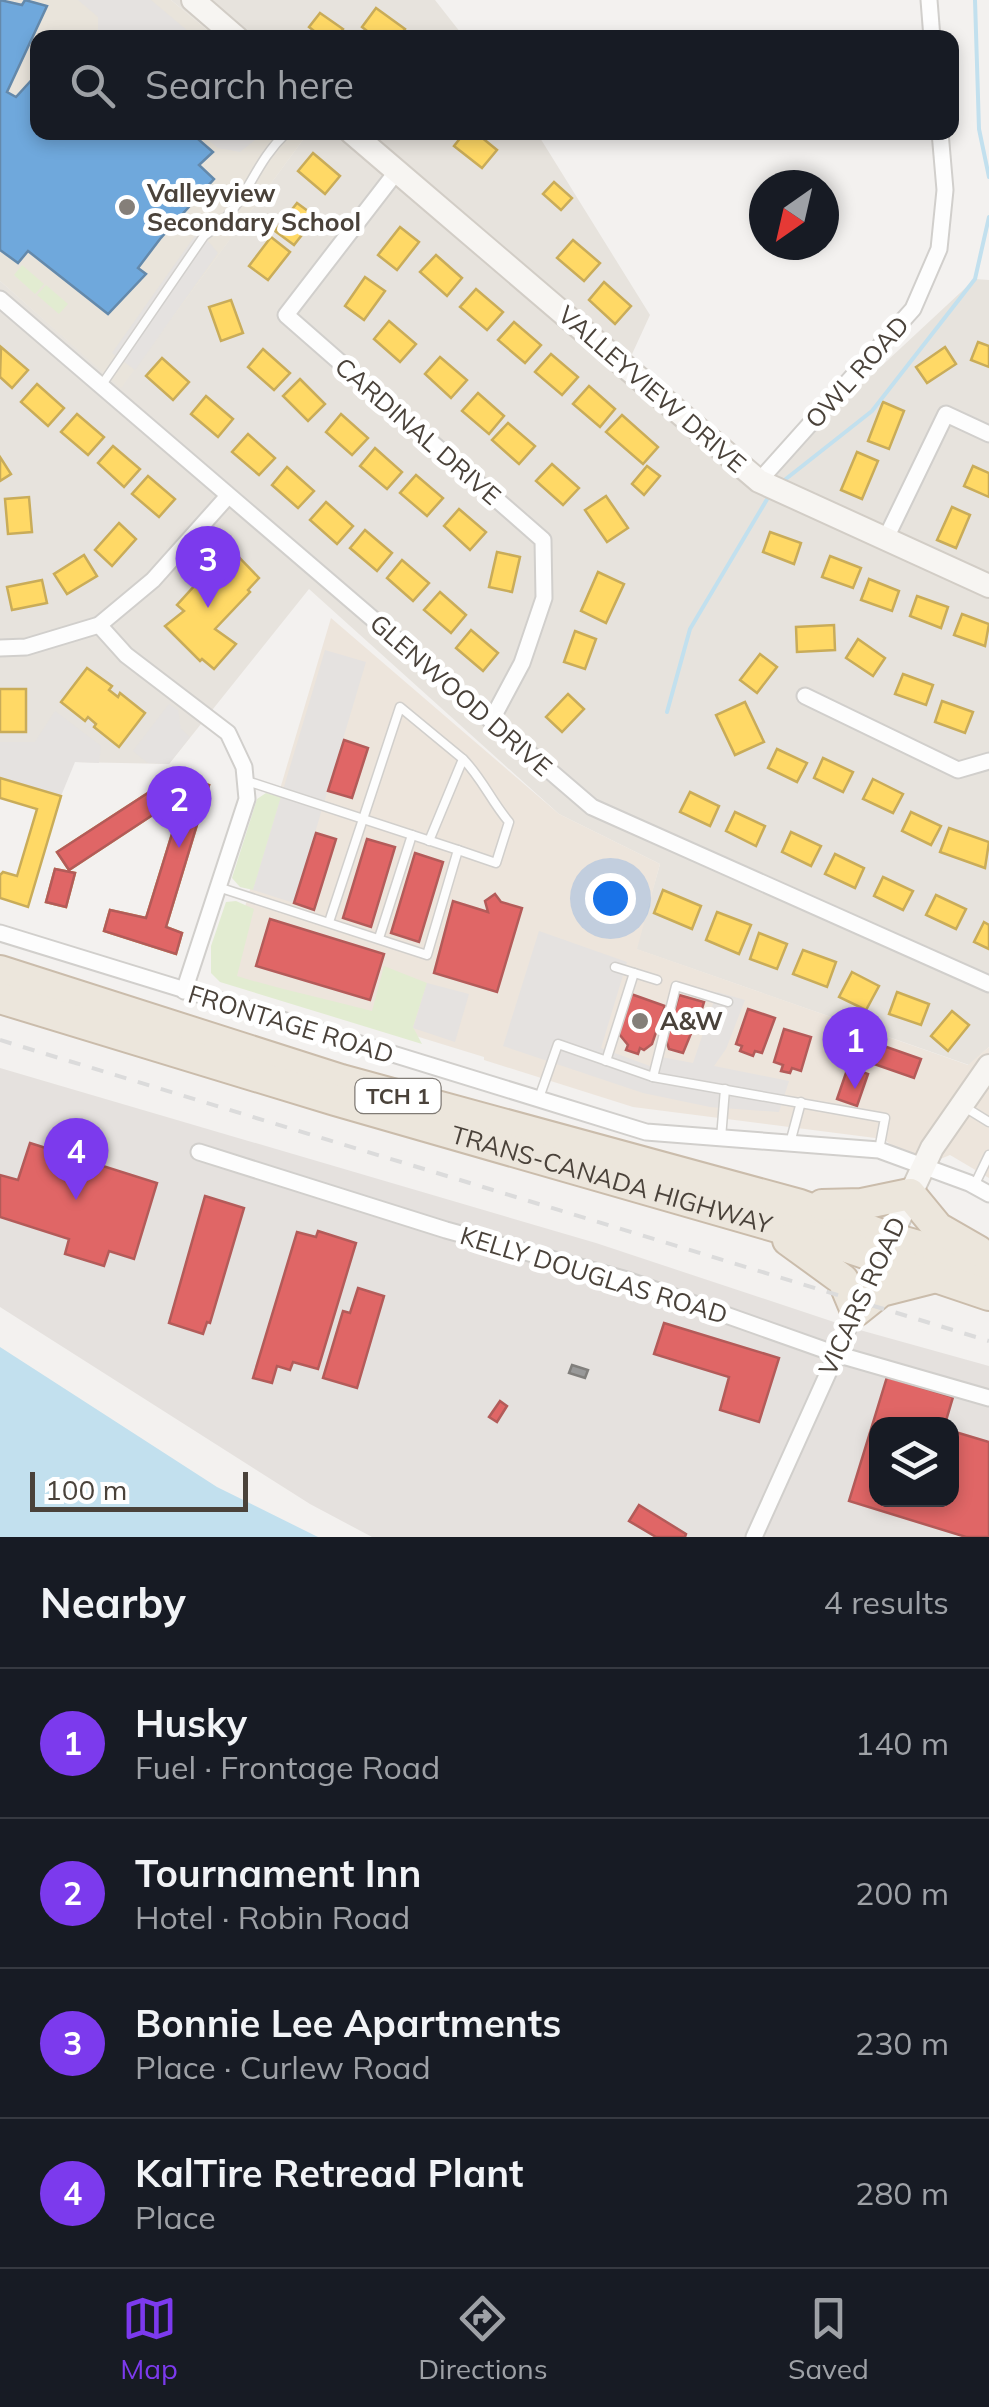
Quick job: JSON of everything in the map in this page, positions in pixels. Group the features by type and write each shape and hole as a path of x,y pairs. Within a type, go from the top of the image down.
{"highway":[{"name":"TRANS-CANADA HIGHWAY","path":"0,971 341,1080 800,1205 885,1248 932,1278 989,1295"},
{"name":"TRANS-CANADA HIGHWAY","path":"0,998 762,1224 989,1266"},
{"path":"800,1205 862,1204 910,1194 938,1228 989,1257"},
{"path":"762,1224 836,1272 856,1311 881,1291 932,1278"}],"street":[{"path":"192,0 228,30"},
{"path":"929,0 931,30"},
{"name":"VALLEYVIEW DRIVE","path":"360,140 759,481 989,586"},
{"name":"OWL ROAD","path":"759,481 913,310 939,249 945,190 941,140"},
{"name":"CARDINAL DRIVE","path":"398,172 286,316 543,540 544,598 522,663 491,720"},
{"name":"GLENWOOD DRIVE","path":"0,300 592,807 989,984"},
{"path":"885,540 946,414 989,434"},
{"path":"0,648 26,647 99,625 153,580 228,496"},
{"path":"99,625 126,655 228,733 244,768 247,799 184,991"},
{"path":"804,696 958,770 989,761"},
{"name":"FRONTAGE ROAD","path":"0,933 646,1132 879,1150 982,1190"},
{"name":"VICARS ROAD","path":"754,1537 923,1166 960,1104 989,1066"},
{"name":"KELLY DOUGLAS ROAD","path":"200,1152 446,1230 627,1280 836,1354 989,1398"}],"lane":[{"path":"101,386 204,236 227,220 239,205 266,152 279,140"},
{"path":"245,780 362,818 496,863 508,822 488,797 481,778 400,708 362,818 329,922"},
{"path":"429,841 463,759"},
{"path":"379,938 412,835"},
{"path":"218,886 427,955 458,850"},
{"path":"615,968 657,980"},
{"path":"606,1061 634,973"},
{"path":"653,1077 676,986 728,1002"},
{"path":"538,1099 558,1044 653,1077 884,1118 879,1150"},
{"path":"721,1138 725,1089"},
{"path":"790,1143 801,1102"},
{"path":"960,1104 989,1122"},
{"path":"982,1190 989,1154"}],"shaded area":[{"name":"Valleyview Secondary School","path":"0,0 171,0 207,30 30,30 30,140 303,140 121,388 0,281"},
{"path":"78,0 151,0 187,30 98,30 98,17"},
{"path":"171,0 435,0 459,30 207,30"},
{"path":"208,140 255,140 240,152 218,148"},
{"path":"303,140 541,140 650,315 627,365 758,481 975,279 989,280 989,1047 969,1065 636,949 660,864 559,814 309,589 169,764 74,762 0,752 0,281 121,387"},
{"path":"199,230 218,253 135,370 112,353"},
{"path":"331,618 559,814 660,864 637,949 968,1065 989,1047 989,1178 950,1155 923,1166 883,1139 633,1107 224,977"},
{"path":"325,650 366,662 294,903 253,890"},
{"path":"169,704 178,710 181,729 190,737 169,764 148,763 133,751"},
{"path":"55,711 101,746 99,763 75,762 61,796 0,778 0,742 35,742"},
{"path":"539,931 627,962 601,1048 650,1066 661,1057 693,1063 717,992 745,1000 726,1049 714,1066 789,1081 779,1112 710,1107 643,1093 503,1046"},
{"path":"427,983 469,994 455,1042 413,1028"},
{"path":"0,1068 596,1243 849,1327 989,1366 989,1537 372,1537 310,1504 0,1307"}],"green space":[{"path":"22,265 44,284 35,294 14,275"},
{"path":"46,285 68,304 59,314 37,295"},
{"path":"266,793 281,797 253,890 240,887 232,878 257,799"},
{"path":"236,901 254,909 237,976 372,1011 384,966 427,983 413,1027 422,1044 220,982 211,973 211,946 226,902"}],"water":[{"path":"0,1347 217,1487 318,1537 0,1537"}],"building: Homes":[{"path":"376,8 405,29 366,30 362,27"},
{"path":"320,13 343,29 313,30 309,27"},
{"path":"459,140 485,140 497,150 482,168 454,146"},
{"path":"313,153 340,176 325,194 298,171"},
{"path":"554,182 572,198 561,210 543,194"},
{"path":"297,203 316,217 294,245 275,231"},
{"path":"400,227 419,242 397,270 378,255"},
{"path":"271,237 290,252 268,280 249,266"},
{"path":"573,240 600,263 584,281 557,258"},
{"path":"436,255 462,278 447,296 420,272"},
{"path":"365,277 385,291 364,320 345,306"},
{"path":"604,282 631,306 615,324 589,300"},
{"path":"476,289 503,312 487,330 460,307"},
{"path":"231,300 243,333 221,341 209,307"},
{"path":"389,321 416,344 400,362 374,339"},
{"path":"514,322 541,345 525,363 498,340"},
{"path":"978,342 989,346 989,367 971,360"},
{"path":"1,347 28,370 12,388 0,377"},
{"path":"945,347 956,364 927,383 916,367"},
{"path":"263,349 290,373 274,390 248,367"},
{"path":"551,354 578,377 562,395 535,372"},
{"path":"440,357 467,380 451,398 425,374"},
{"path":"162,358 189,382 173,400 146,376"},
{"path":"300,379 325,404 308,421 283,396"},
{"path":"37,384 64,408 48,426 21,402"},
{"path":"589,386 615,409 600,427 573,404"},
{"path":"478,393 504,416 489,434 462,411"},
{"path":"206,396 233,419 218,437 191,414"},
{"path":"883,402 904,411 889,449 868,441"},
{"path":"77,414 104,437 88,455 61,432"},
{"path":"341,414 368,438 352,455 326,432"},
{"path":"622,415 658,447 643,464 606,432"},
{"path":"508,423 535,446 519,464 492,440"},
{"path":"248,434 275,458 259,475 232,452"},
{"path":"113,446 140,469 124,487 98,463"},
{"path":"375,448 402,472 387,489 360,466"},
{"path":"857,452 878,461 862,499 841,490"},
{"path":"0,457 11,474 0,481"},
{"path":"552,464 579,488 563,505 536,481"},
{"path":"647,466 660,476 644,495 632,484"},
{"path":"973,466 989,473 989,497 964,486"},
{"path":"287,467 314,491 298,508 272,485"},
{"path":"416,475 443,498 427,516 400,493"},
{"path":"148,476 175,499 159,517 132,494"},
{"path":"606,496 628,528 607,542 585,510"},
{"path":"29,497 32,532 8,534 5,499"},
{"path":"326,502 353,526 337,544 310,520"},
{"path":"952,507 970,515 956,548 937,540"},
{"path":"459,509 486,532 470,550 444,526"},
{"path":"119,523 136,539 112,566 95,550"},
{"path":"365,530 392,553 377,571 350,548"},
{"path":"770,532 801,543 794,564 763,552"},
{"path":"233,551 259,578 215,629 236,644 214,669 200,661 165,626 184,611 177,605"},
{"path":"497,552 520,557 512,592 489,587"},
{"path":"84,555 97,576 67,594 54,574"},
{"path":"830,556 861,568 853,588 822,577"},
{"path":"402,560 429,583 413,601 387,578"},
{"path":"598,572 624,584 606,623 581,611"},
{"path":"869,579 899,591 892,611 861,600"},
{"path":"42,580 47,603 12,610 7,587"},
{"path":"440,592 466,615 451,633 424,610"},
{"path":"917,596 948,607 941,628 910,616"},
{"path":"962,614 989,624 985,646 954,635"},
{"path":"834,625 835,650 797,652 796,627"},
{"path":"471,630 498,653 483,671 456,648"},
{"path":"575,631 596,639 585,669 564,662"},
{"path":"858,639 885,658 873,676 846,658"},
{"path":"760,654 777,667 757,693 740,680"},
{"path":"87,668 112,686 109,690 118,697 120,693 145,713 119,747 94,727 96,724 88,717 85,721 61,702"},
{"path":"903,674 933,685 926,705 895,694"},
{"path":"0,689 26,689 26,732 0,732"},
{"path":"568,694 584,709 562,732 546,717"},
{"path":"942,701 973,712 965,733 935,722"},
{"path":"745,702 764,742 735,755 716,715"},
{"path":"777,749 807,763 797,782 768,768"},
{"path":"823,758 853,772 843,792 814,778"},
{"path":"0,778 61,796 28,907 0,898 0,875 3,872 17,876 37,809 0,798"},
{"path":"171,778 183,795 69,870 57,852"},
{"path":"189,779 209,785 166,927 182,933 176,954 104,931 110,910 146,918"},
{"path":"873,779 903,794 893,813 863,799"},
{"path":"690,792 719,806 710,826 680,812"},
{"path":"735,812 765,826 756,846 726,831"},
{"path":"911,812 941,826 931,845 902,831"},
{"path":"949,828 989,842 985,868 940,852"},
{"path":"791,832 821,846 811,866 782,852"},
{"path":"835,854 864,868 855,888 825,874"},
{"path":"55,869 75,873 66,907 46,902"},
{"path":"883,877 913,891 903,910 874,896"},
{"path":"663,890 701,906 692,929 654,913"},
{"path":"936,895 966,909 956,929 926,915"},
{"path":"717,912 751,925 739,954 706,940"},
{"path":"984,922 989,925 989,949 974,942"},
{"path":"759,933 787,944 777,969 750,959"},
{"path":"803,950 836,962 827,987 793,974"},
{"path":"852,972 879,986 866,1010 839,997"},
{"path":"897,992 929,1004 921,1025 889,1014"},
{"path":"952,1011 969,1025 948,1051 931,1036"}],"building: Shops":[{"path":"344,740 368,748 352,798 328,791"},
{"path":"171,778 183,795 69,870 57,852"},
{"path":"189,779 209,785 166,927 182,933 176,954 104,931 110,910 146,918"},
{"path":"316,833 336,839 314,910 294,903"},
{"path":"367,839 395,847 371,927 343,918"},
{"path":"415,853 443,862 419,942 391,933"},
{"path":"55,869 75,873 66,907 46,902"},
{"path":"495,894 501,902 522,908 497,992 434,973 453,901 488,912 485,901"},
{"path":"270,919 384,954 370,1000 256,966"},
{"name":"A&W","path":"631,994 665,1006 652,1044 644,1050 640,1048 638,1054 626,1050 628,1045 619,1034 622,1013 625,1014"},
{"path":"679,995 704,1002 683,1053 669,1049 666,1040"},
{"path":"748,1009 775,1018 762,1053 755,1051 753,1056 740,1051 742,1046 736,1044"},
{"path":"784,1029 811,1037 801,1071 781,1071 783,1065 774,1062"},
{"path":"858,1037 921,1059 914,1078 851,1056"},
{"path":"848,1067 868,1074 857,1106 837,1099"},
{"path":"30,1143 157,1183 134,1259 109,1251 104,1266 65,1254 69,1239 0,1217 0,1175 18,1180"},
{"path":"205,1196 244,1208 210,1323 207,1322 203,1334 169,1323"},
{"path":"318,1231 356,1243 318,1369 293,1362 290,1370 277,1366 272,1383 253,1378 297,1232 316,1237"},
{"path":"358,1288 384,1296 357,1388 323,1378 343,1311 350,1313"},
{"path":"664,1323 779,1358 759,1422 720,1410 729,1377 654,1354"},
{"path":"887,1377 953,1397 947,1417 875,1417"},
{"path":"500,1401 507,1406 497,1422 489,1417"},
{"path":"959,1433 989,1442 989,1537 966,1537 849,1501 869,1436 869,1507 959,1507"},
{"path":"639,1505 686,1534 685,1537 656,1537 629,1521"}],"building: Schools":[{"path":"0,0 22,5 25,0 47,6 36,30 30,30 30,43 7,92 16,97 30,82 30,140 199,140 213,152 199,165 214,179 160,239 138,268 146,274 108,314 28,251 18,263 0,250"}],"building: Industry":[{"path":"572,1365 588,1370 585,1378 569,1373"}],"waterway":[{"path":"975,0 979,129 989,177"},
{"path":"782,482 872,411 975,279 989,217"},
{"path":"667,712 690,629 769,496"}],"railway":[{"path":"0,1040 989,1341"}],"place":[{"name":"Valleyview Secondary School","path":"127,207"},
{"name":"Bonnie Lee Apartments","path":"208,608"},
{"name":"Tournament Inn","path":"179,848"},
{"name":"A&W","path":"640,1021"},
{"name":"Husky","path":"855,1089"},
{"name":"KalTire Retread Plant","path":"76,1200"}]}
